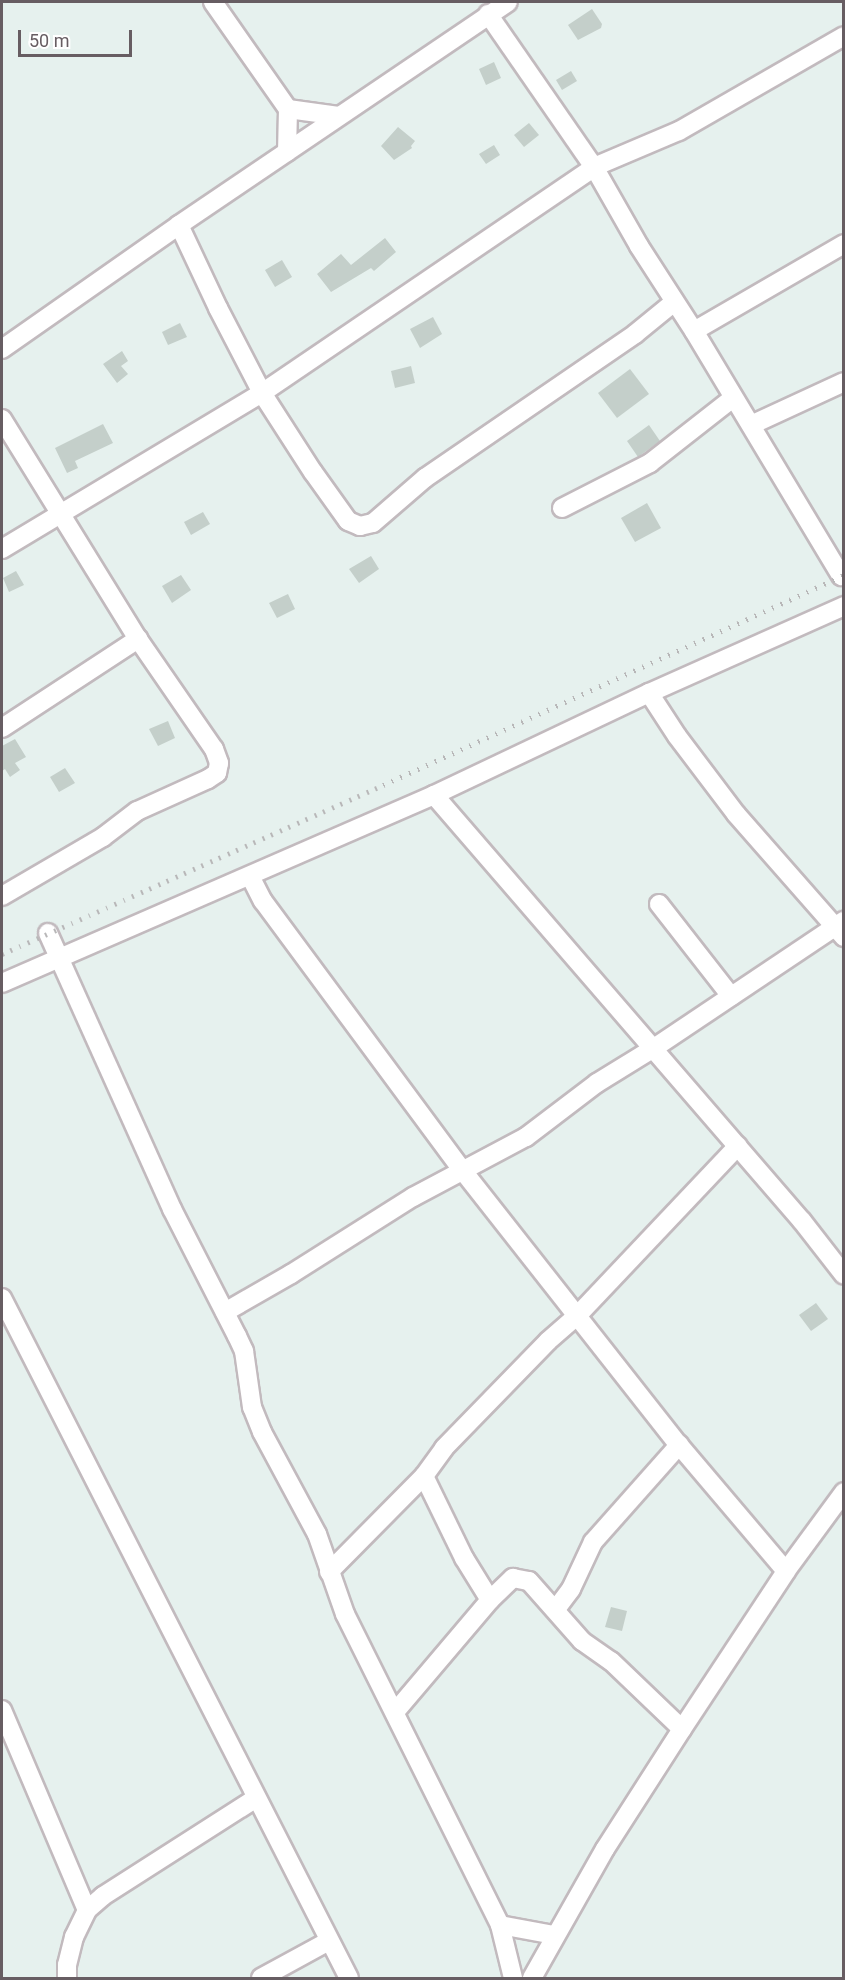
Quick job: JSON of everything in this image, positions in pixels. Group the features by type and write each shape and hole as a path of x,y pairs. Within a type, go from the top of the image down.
{"street":[{"path":"213,2 288,109 287,152"},
{"path":"2,349 179,225 508,2"},
{"path":"488,14 594,167 673,303 694,332 751,424 777,473 841,576"},
{"path":"2,549 262,393 594,167 679,131 843,36"},
{"path":"288,109 339,116"},
{"path":"179,225 262,393 313,472 348,521 354,525 374,523 425,478 634,334 673,303"},
{"path":"694,332 843,244"},
{"path":"751,424 843,382"},
{"path":"562,508 650,463 733,398"},
{"path":"2,419 138,639 214,749 219,763 217,773 208,779 137,811 103,837 2,896"},
{"path":"2,983 434,795 649,693 843,606"},
{"path":"2,728 138,639"},
{"path":"225,1312 291,1274 413,1197 526,1137 597,1083 841,928 736,814 677,736 649,693"},
{"path":"434,795 802,1221 843,1275"},
{"path":"250,876 264,901 463,1171 678,1445 786,1571"},
{"path":"659,904 731,996"},
{"path":"48,933 172,1209 243,1351 256,1415 317,1534 345,1614 500,1925 513,1978"},
{"path":"329,1572 424,1476 444,1448 548,1341 577,1316 738,1146"},
{"path":"2,1298 349,1978"},
{"path":"556,1609 571,1589 593,1542 678,1445"},
{"path":"424,1476 464,1558 490,1600"},
{"path":"532,1978 554,1935 682,1730 786,1571 836,1512 843,1492"},
{"path":"395,1712 490,1600 513,1578 522,1578 529,1581 556,1609 565,1625 582,1641 611,1661 682,1730"},
{"path":"2,1710 87,1910"},
{"path":"67,1978 67,1965 74,1937 87,1910 103,1896 256,1798"},
{"path":"500,1925 554,1935"},
{"path":"261,1978 329,1941"}],"building":[{"path":"592,9 602,24 601,28 578,40 568,25"},
{"path":"494,62 501,78 486,85 479,69"},
{"path":"571,71 577,81 562,90 556,80"},
{"path":"529,123 539,135 524,147 514,135"},
{"path":"398,127 415,141 412,148 394,160 381,146"},
{"path":"494,145 500,155 486,164 479,154"},
{"path":"385,238 396,252 374,271 371,268 331,292 317,274 341,254 351,265"},
{"path":"282,260 292,277 275,287 265,270"},
{"path":"433,317 442,334 420,348 410,329"},
{"path":"180,323 187,337 168,345 162,332"},
{"path":"122,351 128,361 121,366 128,374 117,383 103,364"},
{"path":"411,366 415,383 395,388 391,371"},
{"path":"630,369 649,394 617,418 598,393"},
{"path":"103,424 113,443 75,461 78,468 67,473 55,448"},
{"path":"649,425 660,441 638,457 627,441"},
{"path":"647,503 661,528 635,542 621,518"},
{"path":"203,512 210,524 191,535 184,522"},
{"path":"371,556 379,569 359,583 349,569"},
{"path":"16,571 24,585 9,592 3,578"},
{"path":"181,575 191,590 172,603 162,586"},
{"path":"288,594 295,609 277,618 269,603"},
{"path":"168,721 175,738 158,746 149,729"},
{"path":"15,739 26,757 15,763 20,770 10,777 5,769 2,771 2,746"},
{"path":"65,768 75,783 59,792 50,777"},
{"path":"816,1303 828,1319 811,1331 799,1315"},
{"path":"611,1607 627,1611 622,1631 605,1627"}],"railway":[{"path":"2,954 383,785 844,575"}]}
